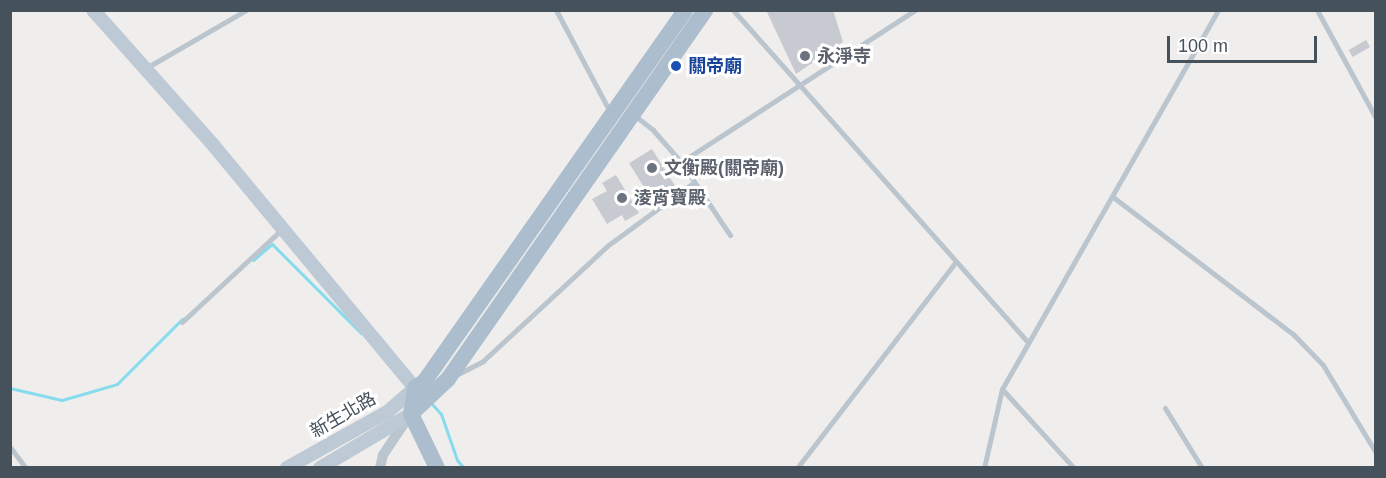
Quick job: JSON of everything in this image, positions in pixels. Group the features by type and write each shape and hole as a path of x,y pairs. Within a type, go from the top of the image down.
{"main road":[{"path":"411,414 448,379 705,10"},
{"path":"437,468 411,414 415,388 424,382 680,13"}],"street":[{"path":"93,10 147,68 415,388"},
{"name":"新生北路","path":"287,468 387,412 415,388"},
{"path":"380,468 383,454 411,414"},
{"name":"新生北路","path":"320,468 411,414"}],"lane":[{"path":"147,68 246,10"},
{"path":"556,10 614,108 632,114 653,130 681,162 730,235"},
{"path":"732,10 955,263 1028,342"},
{"path":"681,162 915,10"},
{"path":"984,468 1002,389 1218,10"},
{"path":"1317,10 1376,118"},
{"path":"448,379 483,361 607,246 693,183"},
{"path":"1113,197 1293,334 1323,364 1376,453"},
{"path":"182,322 282,228"},
{"path":"797,468 955,263"},
{"path":"1002,389 1074,468"},
{"path":"1165,408 1202,468"},
{"path":"10,447 26,468"}],"building":[{"name":"永淨寺","path":"766,10 833,10 843,42 796,74"},
{"path":"1366,40 1370,47 1353,57 1349,50"},
{"path":"652,149 675,186 652,201 629,163"},
{"path":"616,175 639,213 625,221 622,215 607,224 592,199 607,191 602,183"}],"waterway":[{"path":"253,260 272,244 361,333"},
{"path":"10,388 62,400 117,384 182,319"},
{"path":"432,404 441,414 457,460 464,468"}],"place":[{"name":"永淨寺","path":"805,56"},
{"name":"關帝廟","path":"676,66"},
{"name":"文衡殿(關帝廟)","path":"652,168"},
{"name":"淩宵寶殿","path":"622,198"}]}
